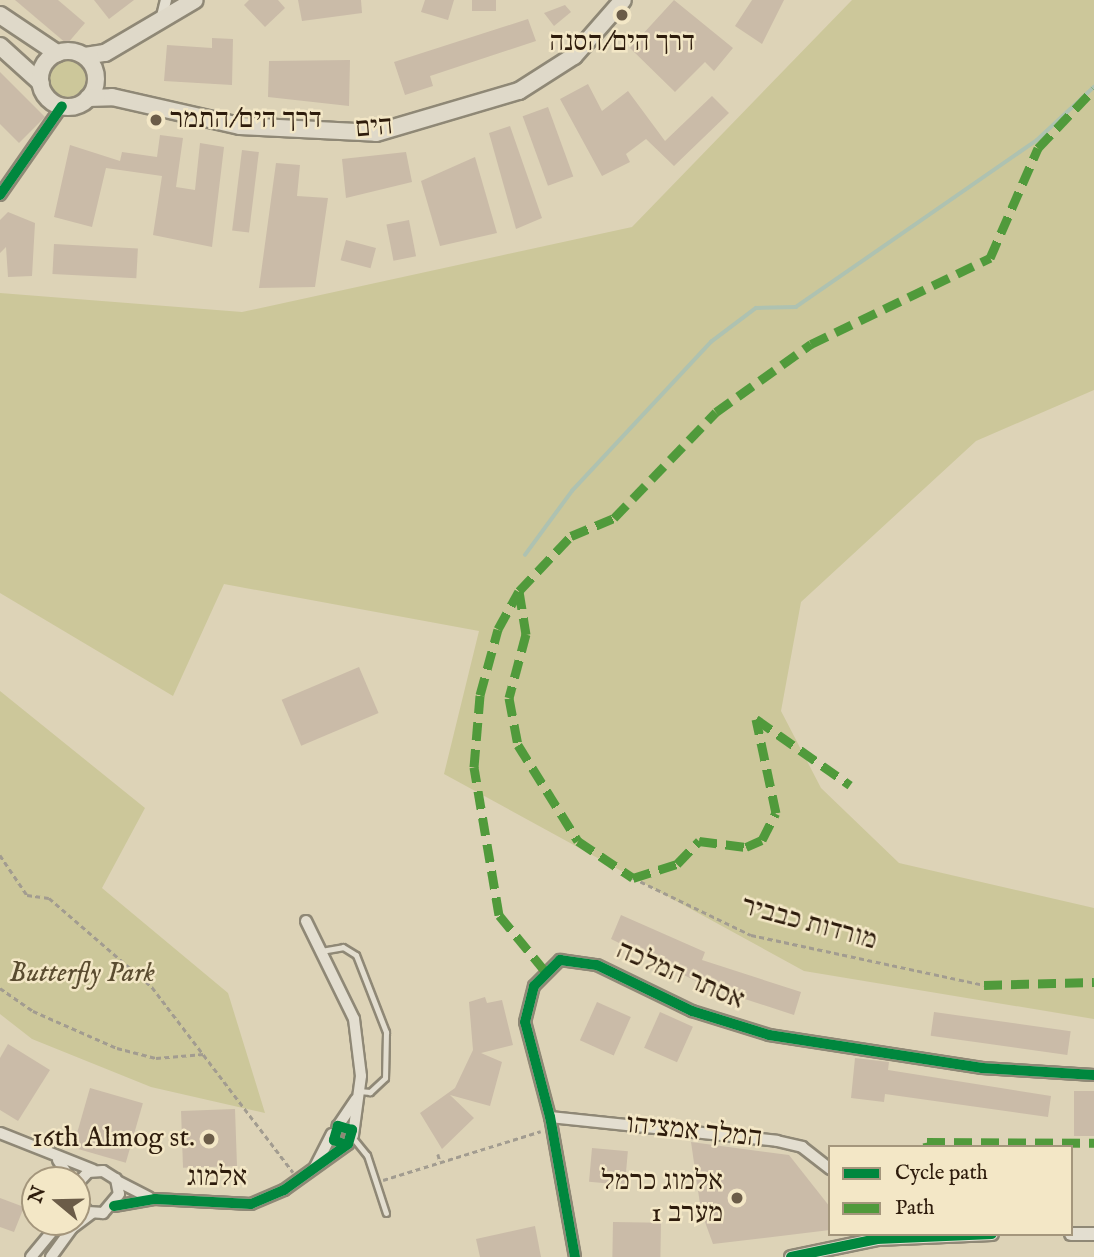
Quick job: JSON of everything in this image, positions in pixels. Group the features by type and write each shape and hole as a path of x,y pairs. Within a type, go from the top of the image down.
{"main road":[{"path":"0,15 57,53 85,56 105,53 195,0"},
{"name":"הים","path":"88,98 112,97 240,126 376,133 519,91 574,56 623,0"},
{"path":"0,46 62,106 88,98 96,77 85,56"},
{"path":"41,83 42,69 57,53"}],"street":[{"path":"161,20 166,0"},
{"path":"0,195 62,106"},
{"path":"306,921 354,1019 358,1094 351,1140"},
{"name":"אסתר המלכה","path":"575,1257 551,1122 525,1023 534,986 560,960 597,965 692,1011 769,1035 982,1068 1094,1075"},
{"name":"אלמוג","path":"314,1170 358,1094"},
{"name":"המלך אמציהו","path":"551,1122 777,1141 811,1152 828,1167"},
{"path":"348,1126 351,1140 335,1143 335,1130 348,1126"},
{"path":"0,1133 58,1160 93,1170"},
{"name":"אלמוג","path":"92,1213 155,1199 241,1206 300,1180 351,1140"},
{"path":"58,1160 62,1166"},
{"name":"אלמוג","path":"93,1170 155,1199"},
{"path":"114,1206 116,1180"},
{"path":"51,1257 72,1227 92,1213"},
{"path":"1073,1234 1094,1234"},
{"path":"31,1257 48,1236"},
{"path":"791,1257 875,1236"}],"lane":[{"path":"321,951 342,947 355,955 386,1032 385,1078 370,1092 358,1094"},
{"path":"351,1140 365,1149 386,1213"}],"path":[{"path":"0,855 27,895 49,898 152,987 300,1180"},
{"path":"1,990 33,1011 117,1048 156,1058 204,1054"},
{"path":"377,1182 551,1122"},
{"path":"438,1154 440,1161"}],"green space":[{"path":"852,0 1094,0 1094,390 976,441 801,602 781,711 821,788 899,863 1094,908 1094,1019 804,971 444,774 479,631 224,584 173,696 0,593 0,293 242,312 632,227"},
{"path":"67,59 81,64 86,78 81,92 67,97 53,92 48,78 53,64"},
{"name":"Butterfly Park","path":"0,691 145,808 102,888 228,993 265,1113 151,1087 32,1039 0,1014"}],"building":[{"path":"15,0 58,0 85,23 67,44"},
{"path":"94,0 134,0 109,19"},
{"path":"249,0 278,0 285,8 265,27 244,5"},
{"path":"298,0 361,0 362,13 302,21"},
{"path":"425,0 454,0 448,20 421,12"},
{"path":"472,0 496,0 496,11 472,11"},
{"path":"674,0 733,48 714,71 705,62 675,92 630,48"},
{"path":"752,0 784,0 762,44 735,26"},
{"path":"565,5 571,12 554,26 544,13"},
{"path":"528,19 536,41 430,76 433,86 405,95 394,62"},
{"path":"212,38 233,39 232,85 164,81 167,45 212,48"},
{"path":"350,60 349,106 268,97 269,61"},
{"path":"0,72 45,117 19,143 0,124"},
{"path":"588,84 602,111 628,91 665,141 712,96 729,113 674,166 646,139 626,154 630,162 602,176 560,99"},
{"path":"548,107 573,177 548,186 523,116"},
{"path":"510,126 542,218 516,229 489,133"},
{"path":"160,135 183,138 176,187 195,190 200,143 224,147 212,247 153,235 162,176 106,168 92,227 54,217 70,145 120,161 122,152 157,157"},
{"path":"242,150 259,152 249,232 232,230"},
{"path":"406,152 412,182 346,198 342,159"},
{"path":"475,157 497,233 440,246 421,181"},
{"path":"276,163 300,165 297,196 328,198 315,287 259,288"},
{"path":"8,212 35,223 32,276 8,277 6,247 0,253 0,220"},
{"path":"409,220 416,256 393,261 386,224"},
{"path":"346,240 376,248 371,268 341,260"},
{"path":"54,244 138,248 136,278 52,274"},
{"path":"359,667 379,713 301,746 282,700"},
{"path":"621,915 705,952 702,960 801,992 794,1015 708,987 611,939"},
{"path":"485,997 487,1003 502,1000 513,1045 481,1053 502,1062 490,1106 450,1095 474,1118 442,1149 420,1113 455,1088 473,1050 469,1002"},
{"path":"597,1002 631,1017 614,1055 580,1040"},
{"path":"660,1012 693,1027 677,1062 644,1048"},
{"path":"934,1012 1071,1031 1067,1055 931,1036"},
{"path":"8,1044 50,1070 18,1121 0,1110 0,1058"},
{"path":"855,1058 889,1062 888,1070 1051,1096 1048,1117 885,1094 884,1102 851,1098"},
{"path":"90,1088 143,1103 126,1163 73,1148"},
{"path":"1074,1091 1094,1091 1094,1136 1074,1136"},
{"name":"16th Almog st.","path":"235,1109 237,1166 183,1168 181,1111"},
{"path":"691,1142 789,1155 828,1204 828,1230 713,1244 701,1211"},
{"path":"592,1148 628,1151 625,1185 589,1182"},
{"path":"0,1198 21,1206 21,1214 14,1232 0,1227"},
{"path":"613,1222 661,1223 660,1257 612,1257"},
{"path":"535,1226 541,1257 480,1257 476,1239"}],"waterway":[{"path":"525,555 572,491 711,342 756,308 796,307 1037,140 1094,87"}],"marked path":[{"path":"545,971 499,915 474,767 480,695 498,629 519,591 571,536 614,518 716,412 811,344 990,258 1038,148 1094,89"},
{"path":"519,591 526,634 509,698 518,745 578,841 633,878 677,864 699,841 746,847 762,840 776,813 756,719 850,785"},
{"path":"984,985 1094,982"},
{"path":"928,1145 927,1142 1094,1143"}],"cycle path":[{"path":"0,195 62,106"},
{"path":"575,1257 550,1117 525,1022 534,986 560,960 597,965 692,1011 769,1035 982,1068 1094,1075"},
{"path":"114,1206 155,1199 251,1204 284,1190 348,1144 352,1130 338,1126 334,1140 346,1145"},
{"path":"791,1257 877,1239 946,1236"}],"place":[{"name":"דרך הים/הסנה","path":"622,15"},
{"name":"דרך הים/התמר","path":"156,120"},
{"name":"16th Almog st.","path":"209,1139"},
{"name":"אלמוג כרמל מערב 1","path":"737,1198"}]}
